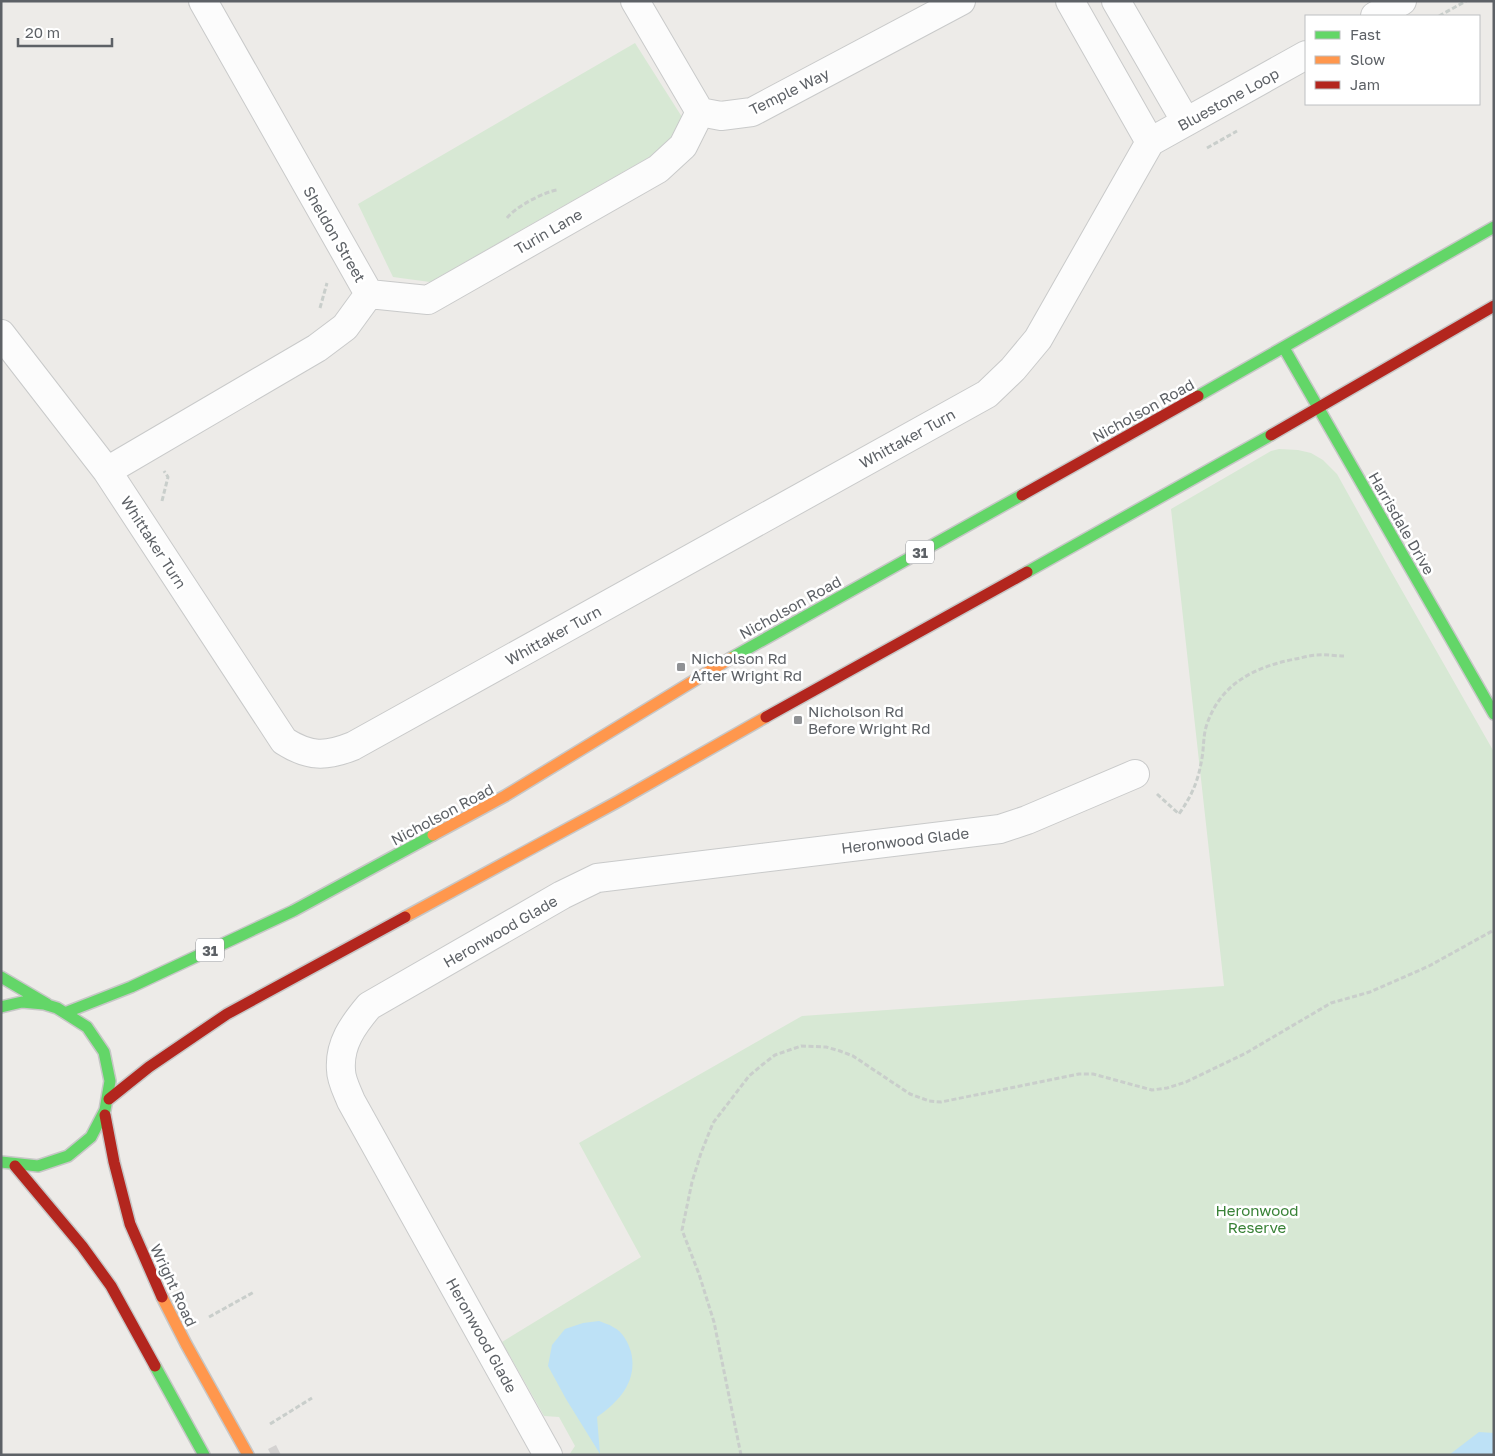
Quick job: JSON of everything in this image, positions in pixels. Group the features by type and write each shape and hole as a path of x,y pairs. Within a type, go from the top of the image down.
{"main road":[{"name":"Nicholson Road","path":"67,1012 131,987 293,911 506,796 742,652 1284,348 1494,227"},
{"path":"109,1099 149,1068 227,1014 618,802 814,690 1318,409 1494,306"},
{"name":"Harrisdale Drive","path":"1284,348 1494,714"},
{"path":"1,977 47,1004 67,1012 88,1027 102,1048 110,1073 109,1099 105,1115 94,1135 78,1150 59,1162 37,1167 1,1163"},
{"path":"1,1007 27,1002 47,1004"},
{"name":"Wright Road","path":"105,1115 114,1162 130,1224 152,1277 186,1344 248,1455"},
{"path":"15,1166 82,1246 111,1286 204,1455"}],"street":[{"name":"Sheldon Street","path":"107,471 316,348 345,327 369,294 203,1"},
{"path":"635,1 700,112"},
{"name":"Temple Way","path":"700,112 721,116 752,112 961,1"},
{"path":"1070,1 1150,142"},
{"path":"1116,1 1186,122"},
{"path":"1377,15 1402,1"},
{"name":"Bluestone Loop","path":"1150,142 1305,56"},
{"name":"Turin Lane","path":"369,294 428,300 658,169 683,146 700,112"},
{"name":"Whittaker Turn","path":"1,334 107,471 284,741 295,748 322,755 336,752 361,741 987,394 1013,369 1038,339 1150,142"},
{"name":"Heronwood Glade","path":"548,1455 351,1101 341,1072 342,1047 351,1027 369,1006 562,895 597,878 1000,828 1026,820 1135,774"}],"path":[{"path":"1441,15 1466,1"},
{"path":"504,225 516,209 548,191 565,189"},
{"path":"148,447 168,477 161,505"},
{"path":"1135,774 1179,814 1193,793 1202,759 1206,726 1215,706 1226,692 1242,678 1262,667 1318,655 1344,656"},
{"path":"741,1455 714,1322 699,1274 682,1230 698,1160 714,1123 749,1076 775,1054 801,1046 826,1047 840,1051 853,1056 910,1094 942,1102 1080,1074 1094,1074 1138,1088 1152,1090 1167,1088 1195,1078 1246,1053 1331,1003 1370,992 1429,966 1494,930"},
{"path":"210,1317 254,1292"},
{"path":"270,1424 312,1398"}],"green space":[{"path":"635,43 682,117 665,148 430,282 393,277 358,204"},
{"name":"Heronwood Reserve","path":"1279,449 1311,453 1323,460 1337,474 1494,752 1494,1455 569,1455 575,1446 559,1417 544,1416 502,1342 641,1257 579,1143 802,1016 1224,986 1171,509 1271,451"}],"water":[{"path":"599,1321 617,1329 622,1334 630,1348 632,1363 632,1372 625,1390 613,1405 597,1417 600,1454 548,1366 552,1345 565,1329 583,1323"},
{"path":"1479,1432 1494,1433 1494,1455 1449,1455"}],"building":[{"path":"276,1445 281,1455 271,1455 268,1449"}],"traffic: fast":[{"path":"1198,396 1494,227"},
{"path":"1284,348 1494,714"},
{"path":"1027,572 1271,435"},
{"path":"731,658 1022,495"},
{"path":"67,1012 131,987 293,911 433,835"},
{"path":"1,977 47,1004"},
{"path":"1,1007 22,1002 44,1004 57,1008 87,1027 104,1052 110,1081 105,1110 91,1137 68,1156 38,1166 1,1162"},
{"path":"155,1366 204,1455"}],"traffic: slow":[{"path":"433,835 505,796 731,658"},
{"path":"405,917 617,802 766,717"},
{"path":"162,1297 248,1455"}],"traffic: jam":[{"path":"1271,435 1494,306"},
{"path":"1022,495 1198,396"},
{"path":"766,717 1027,572"},
{"path":"109,1099 149,1067 227,1014 405,917"},
{"path":"105,1115 114,1162 130,1224 162,1297"},
{"path":"15,1166 82,1246 111,1286 155,1366"}],"place":[{"name":"Nicholson Rd After Wright Rd","path":"681,667"},
{"name":"Nicholson Rd Before Wright Rd","path":"798,720"}]}
